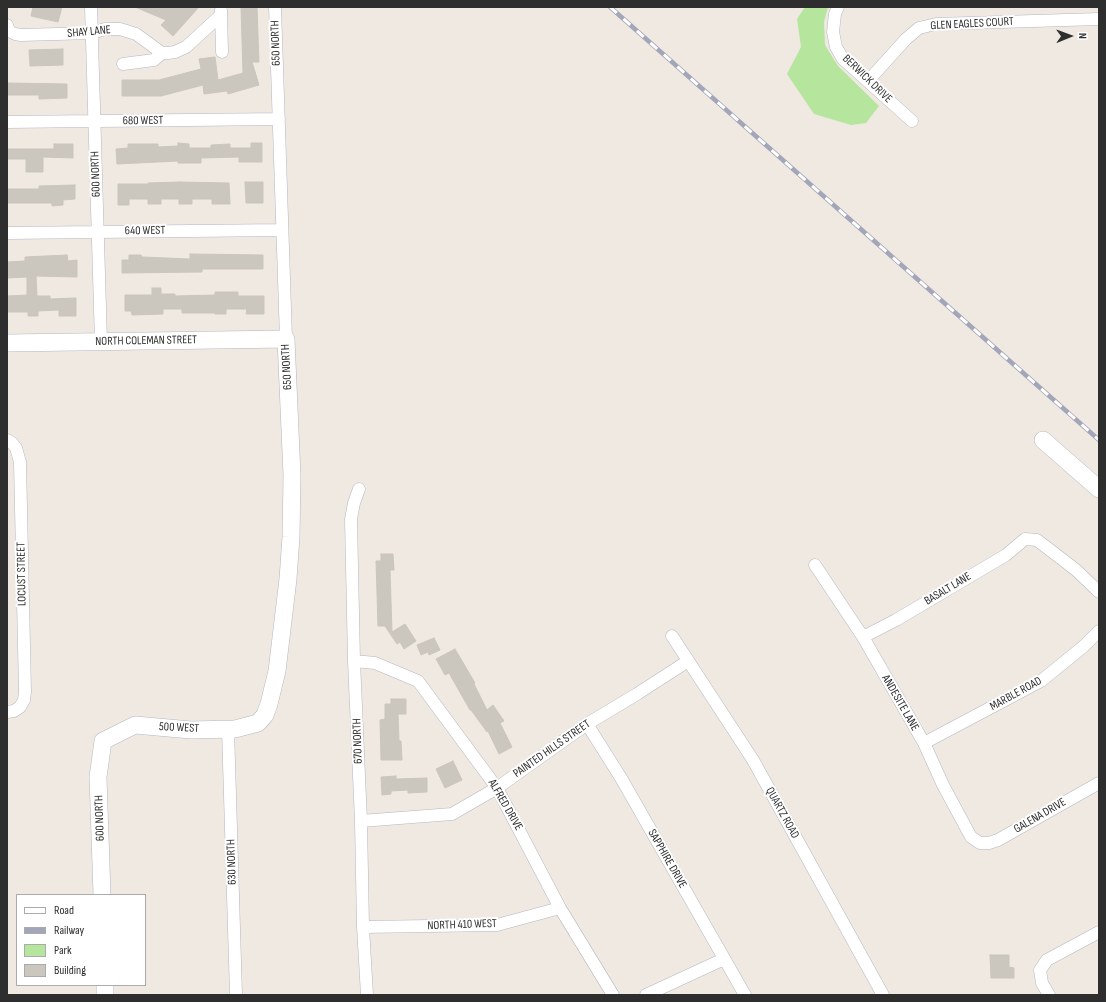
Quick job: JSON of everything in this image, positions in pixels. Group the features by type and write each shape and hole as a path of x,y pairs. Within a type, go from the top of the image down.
{"street":[{"name":"600 NORTH","path":"91,7 101,342"},
{"name":"650 NORTH","path":"258,722 265,715 277,671 288,579 291,537 292,476 275,7"},
{"name":"BERWICK DRIVE","path":"838,7 835,14 832,32 836,47 843,59 912,121"},
{"path":"221,11 222,52"},
{"path":"123,64 154,60 162,53 175,52 186,47 221,11"},
{"name":"GLEN EAGLES COURT","path":"868,81 906,39 919,28 936,24 1099,19"},
{"name":"SHAY LANE","path":"8,28 15,34 21,35 92,33 104,29 120,29 136,34 162,53"},
{"name":"680 WEST","path":"7,122 279,119"},
{"name":"640 WEST","path":"7,233 282,230"},
{"name":"NORTH COLEMAN STREET","path":"7,343 286,339"},
{"path":"1043,440 1099,489"},
{"name":"LOCUST STREET","path":"7,712 14,711 20,707 24,700 25,692 20,462 16,448 9,442"},
{"name":"670 NORTH","path":"359,489 354,503 351,519 354,661 361,821 363,926 367,995"},
{"name":"BASALT LANE","path":"863,637 896,620 999,559 1025,539 1037,540 1076,570 1099,592"},
{"name":"ANDESITE LANE","path":"815,565 863,637 924,743 943,785 971,837 980,843"},
{"name":"MARBLE ROAD","path":"924,743 1041,681 1084,646 1099,631"},
{"name":"QUARTZ ROAD","path":"672,636 753,760 883,995"},
{"name":"ALFRED DRIVE","path":"354,661 375,663 418,681 497,788 560,908 613,995"},
{"name":"PAINTED HILLS STREET","path":"361,821 452,814 497,788 587,724 688,661"},
{"name":"500 WEST","path":"103,741 135,726 191,730 235,729 258,722"},
{"name":"SAPPHIRE DRIVE","path":"587,724 621,778 745,995"},
{"name":"630 NORTH","path":"228,729 236,995"},
{"name":"600 NORTH","path":"102,894 98,777 103,741"},
{"name":"GALENA DRIVE","path":"980,843 989,843 998,840 1099,783"},
{"name":"NORTH 410 WEST","path":"363,926 497,926 560,908"},
{"path":"1049,995 1042,982 1040,970 1047,960 1099,932"},
{"path":"646,995 724,958"}],"green space":[{"path":"805,7 828,7 824,22 825,45 838,66 879,106 866,123 851,125 814,114 787,74 801,47 797,19"}],"building":[{"path":"33,7 62,7 58,22 31,16"},
{"path":"135,7 199,7 173,36 161,25 166,20"},
{"path":"241,7 257,7 259,62 252,62 259,85 228,94 227,91 204,94 203,85 161,96 122,96 122,80 159,80 201,69 199,59 215,57 218,80 243,73"},
{"path":"63,49 63,65 30,66 29,50"},
{"path":"7,83 67,84 67,98 39,99 39,95 7,95"},
{"path":"178,143 189,144 189,148 211,148 211,145 230,144 230,148 251,148 251,143 262,143 262,162 239,162 239,157 201,158 201,163 178,163 178,161 117,164 116,149 128,148 128,144 158,144 158,147 178,146"},
{"path":"54,144 73,144 73,158 43,157 43,172 26,172 26,159 7,159 7,149 54,149"},
{"path":"179,182 229,183 230,204 212,204 212,199 192,199 192,204 179,204 179,199 161,199 161,204 148,204 148,199 129,199 129,205 118,205 118,184"},
{"path":"245,182 263,182 263,203 246,203"},
{"path":"75,185 75,199 63,200 63,205 52,206 52,203 7,203 7,189 39,189 39,186"},
{"path":"190,254 263,255 263,269 202,269 202,272 122,273 122,260 129,260 129,255 190,259"},
{"path":"67,255 68,261 77,260 77,277 36,276 37,296 50,296 50,299 76,298 76,316 59,316 59,310 38,311 38,316 28,316 28,312 7,312 7,296 27,295 27,277 7,278 7,262 25,261 25,257"},
{"path":"152,288 161,288 161,294 175,294 175,296 215,295 215,292 238,292 238,296 264,296 264,314 246,314 247,309 226,309 226,314 182,313 182,309 163,309 163,314 132,315 131,311 125,311 125,295 152,295"},
{"path":"381,554 393,554 394,570 390,570 392,632 405,624 416,641 404,649 400,642 397,644 385,626 378,626 376,561 381,561"},
{"path":"434,638 440,650 429,655 428,652 421,655 417,645"},
{"path":"455,649 475,683 474,684 487,710 493,705 504,721 500,723 512,747 499,754 488,731 487,732 470,710 449,673 445,675 436,659"},
{"path":"391,699 406,699 406,714 398,714 399,741 401,741 402,760 381,760 380,720 385,719 385,704 391,704"},
{"path":"453,761 462,780 445,788 436,769"},
{"path":"396,776 396,779 427,778 427,792 408,793 408,790 391,791 391,794 382,795 381,777"},
{"path":"990,955 1009,955 1009,967 1014,968 1014,978 991,978"}],"railway":[{"path":"610,7 1099,440"}]}
